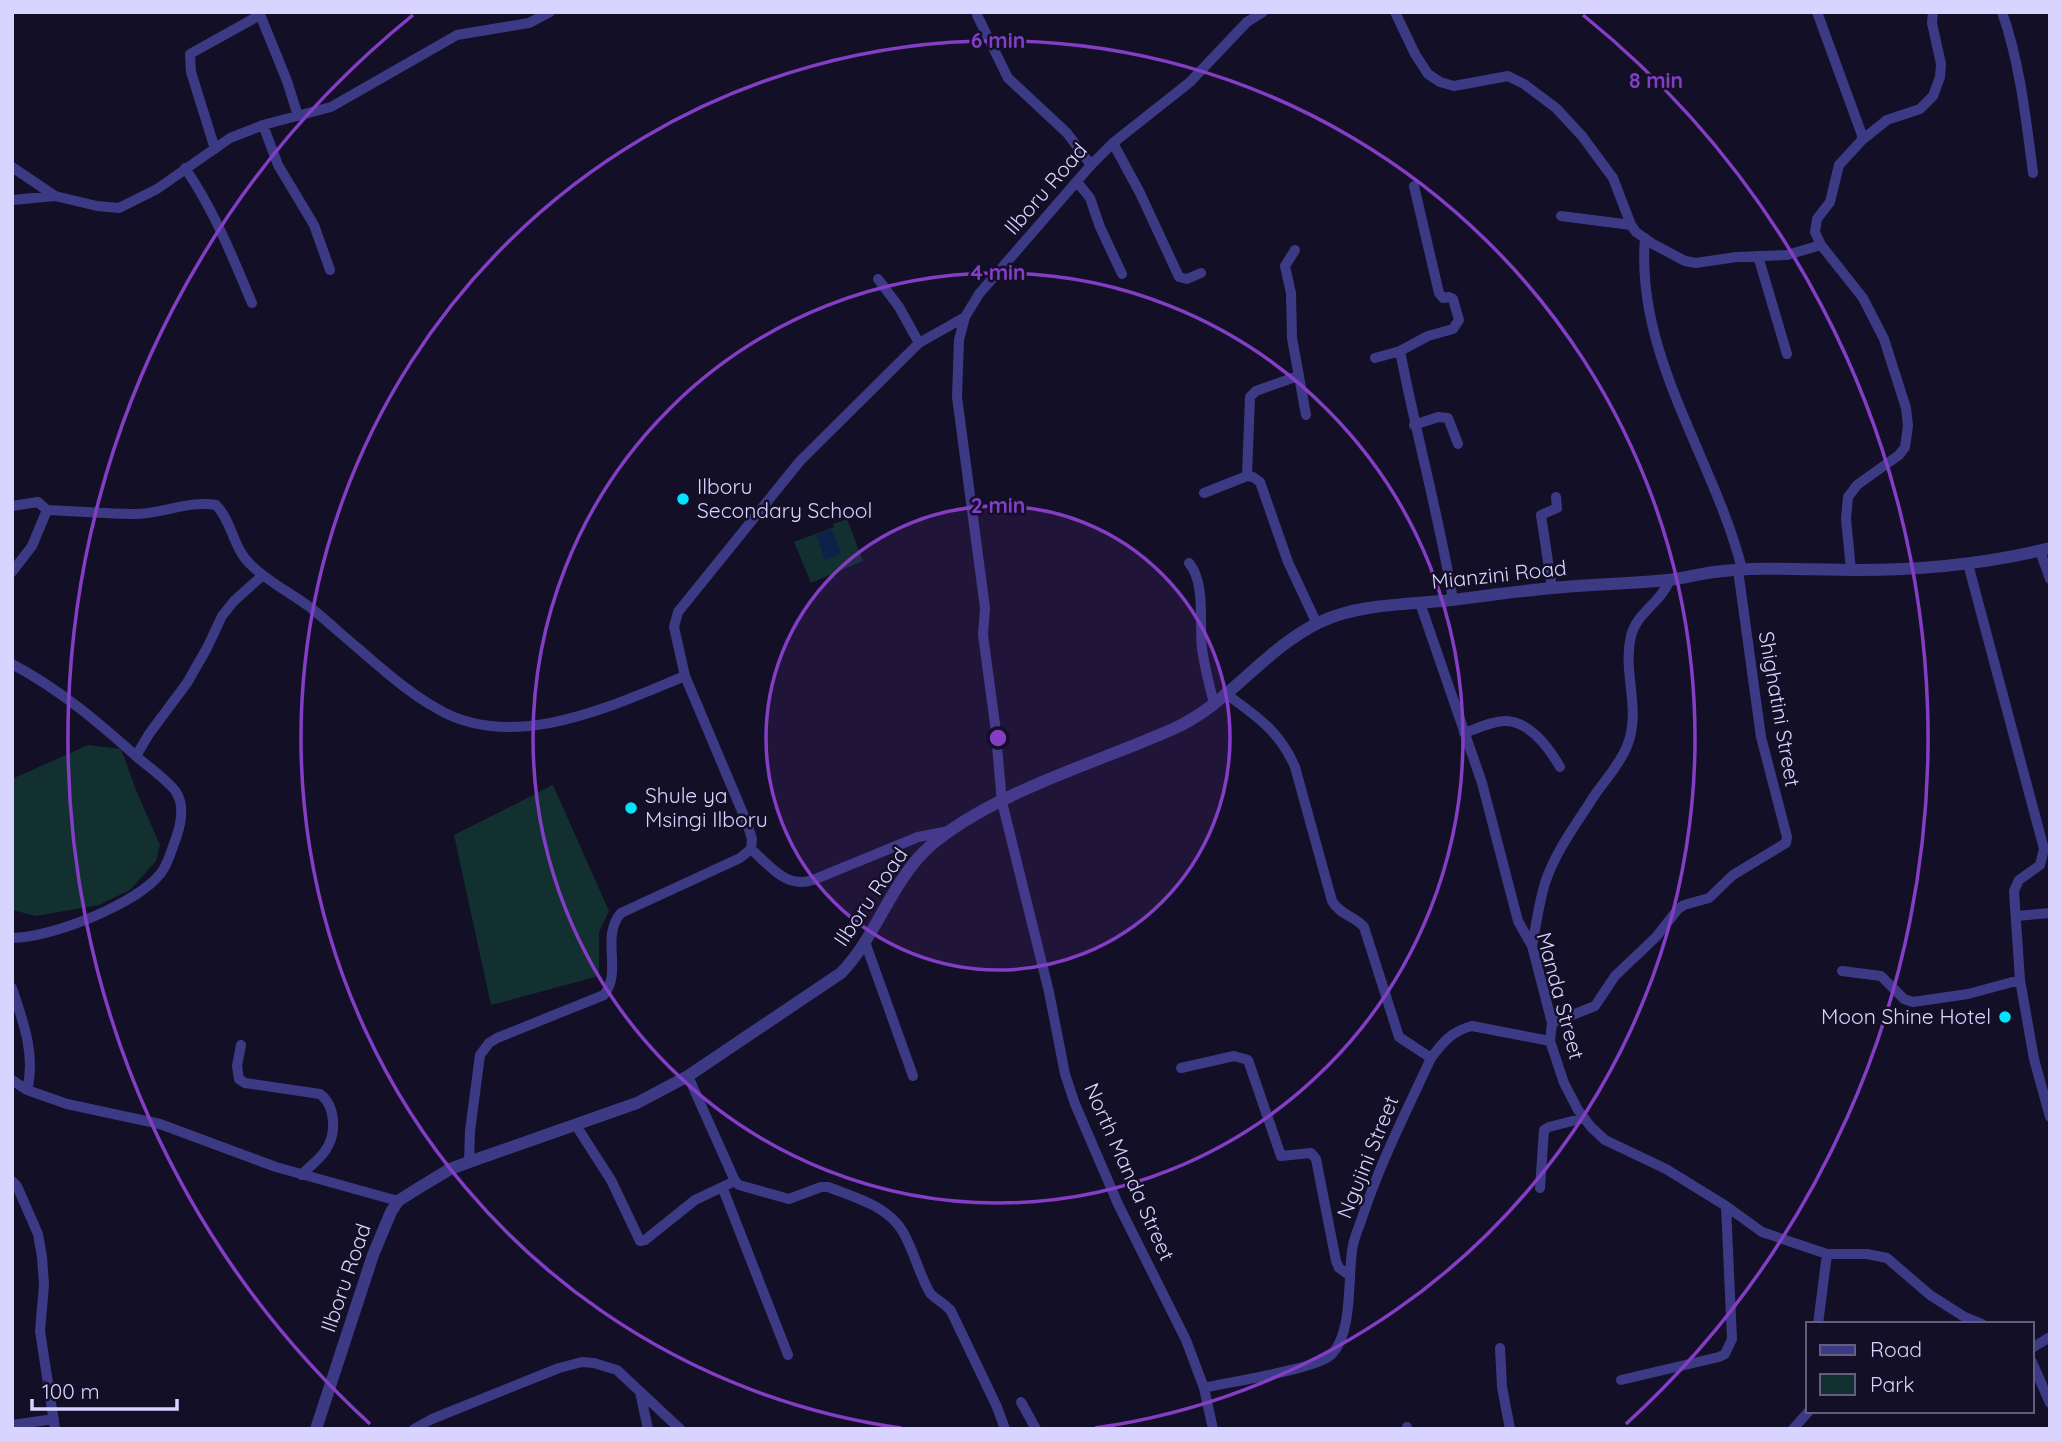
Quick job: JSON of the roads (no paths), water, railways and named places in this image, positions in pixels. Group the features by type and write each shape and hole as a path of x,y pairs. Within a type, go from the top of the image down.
{"street":[{"path":"12,200 55,196 119,208 157,188 230,138 263,125 341,102 457,35 529,23 550,12"},
{"name":"Ilboru Road","path":"316,1429 383,1227 398,1201 450,1169 637,1103 688,1076 841,973 853,961 912,866 927,849 949,831 1002,802 984,635 985,608 957,397 957,360 965,317 979,294 1091,165 1190,82 1247,22 1263,12"},
{"path":"1395,12 1415,54 1428,74 1440,82 1454,86 1508,76 1524,84 1556,108 1582,136 1613,178 1631,225 1645,238 1669,253 1696,263 1736,257 1787,256 1821,245"},
{"path":"1817,12 1862,129 1861,140"},
{"path":"1851,570 1846,519 1848,497 1857,485 1899,455 1905,447 1908,426 1895,372 1878,326 1863,298 1821,245 1815,225 1830,202 1839,165 1861,140 1886,120 1920,109 1933,96 1940,77 1941,64 1932,23 1933,12"},
{"path":"2002,12 2010,35 2033,173"},
{"path":"215,149 191,72 190,54 259,13 287,80 298,116"},
{"path":"977,15 1008,78 1067,132 1091,165"},
{"path":"263,125 282,173 314,225 330,270"},
{"path":"1113,144 1140,193 1179,276 1187,279 1201,273"},
{"path":"12,167 55,196"},
{"path":"185,169 202,193 219,226 252,303"},
{"path":"1078,183 1090,198 1122,274"},
{"path":"1376,358 1400,351 1428,336 1453,329 1459,320 1453,299 1443,298 1439,293 1414,186"},
{"path":"1561,216 1631,225"},
{"path":"1645,238 1645,292 1656,339 1730,532 1740,570"},
{"path":"1295,250 1285,266 1291,293 1292,338 1306,415"},
{"path":"1758,256 1787,354"},
{"path":"878,279 899,307 919,343"},
{"path":"469,1162 470,1131 483,1049 497,1038 604,995 610,987 612,977 611,928 621,913 740,858 751,849 752,839 747,823 685,676 674,627 683,605 800,461 919,343 965,317"},
{"path":"1400,351 1414,425 1445,554 1452,600"},
{"path":"1247,476 1250,397 1256,391 1298,376"},
{"path":"1414,425 1444,416 1448,418 1458,444"},
{"path":"1204,493 1247,476 1260,482 1288,562 1317,624"},
{"path":"1552,588 1541,515 1557,508 1556,498"},
{"path":"12,506 38,502 47,510 136,514 163,512 203,503 216,505 241,553 263,575 311,608 414,694 436,709 479,726 517,727 579,716 615,705 685,676"},
{"path":"12,572 32,546 47,510"},
{"path":"2045,550 2050,579"},
{"name":"Mianzini Road","path":"1002,802 1175,729 1199,716 1269,657 1317,624 1354,610 1552,588 1670,580 1740,570 1895,570 1968,564 2045,550"},
{"path":"1189,564 1197,576 1202,646 1214,703"},
{"path":"1968,564 2043,849 2040,865 2016,884 2016,916 2020,980 2034,1059 2050,1117"},
{"name":"Shighatini Street","path":"1552,1023 1595,1006 1615,976 1656,937 1678,909 1709,898 1733,875 1786,843 1787,837 1761,737 1740,570"},
{"path":"136,756 187,683 222,616 234,601 263,575"},
{"path":"1532,946 1545,883 1556,858 1628,746 1633,701 1628,672 1631,636 1636,622 1659,601 1670,580"},
{"name":"Manda Street","path":"1420,603 1482,783 1518,921 1532,946 1552,1023 1550,1041 1564,1083 1584,1118 1605,1140 1666,1170 1762,1231 1828,1254 1867,1254 1888,1258 1930,1295 1977,1322"},
{"path":"12,664 81,708 170,785 180,800 181,825 163,871 135,897 86,919 35,936 12,938"},
{"path":"1225,693 1268,725 1288,752 1332,901 1340,911 1356,919 1364,927 1399,1037 1432,1058"},
{"path":"1464,733 1506,720 1523,726 1544,743 1560,767"},
{"name":"North Manda Street","path":"1002,802 1074,1104 1118,1204 1186,1340 1203,1388 1213,1429"},
{"path":"751,849 793,883 805,883 918,837 949,831"},
{"path":"2016,916 2050,913"},
{"path":"865,942 913,1076"},
{"path":"1842,971 1881,976 1904,999 1913,1002 1968,995 2020,980"},
{"path":"12,988 30,1049 30,1078 27,1090"},
{"name":"Ngujini Street","path":"1203,1388 1303,1366 1332,1355 1339,1344 1350,1301 1349,1275 1353,1244 1376,1178 1432,1058 1446,1039 1461,1029 1472,1026 1550,1041"},
{"path":"240,1045 237,1075 242,1082 320,1094 330,1107 333,1117 328,1148 301,1175"},
{"path":"1181,1068 1234,1056 1248,1060 1281,1156 1311,1153 1316,1159 1334,1252 1339,1268 1349,1275"},
{"path":"688,1076 739,1185 789,1199 828,1187 877,1207 892,1219 902,1231 930,1293 945,1303 951,1311 1005,1429"},
{"path":"12,1080 27,1090 67,1104 173,1128 301,1175 398,1201"},
{"path":"1541,1188 1544,1130 1584,1118"},
{"path":"575,1124 617,1191 640,1241 645,1240 695,1200 735,1181"},
{"path":"12,1181 17,1186 38,1234 42,1256 44,1285 40,1331 55,1424 12,1425"},
{"path":"723,1189 788,1354"},
{"path":"1621,1381 1720,1357 1728,1349 1732,1339 1732,1314 1726,1206"},
{"path":"1818,1322 1828,1254"},
{"path":"2034,1347 2050,1337"},
{"path":"1500,1348 1503,1394 1510,1429"},
{"path":"414,1429 432,1419 559,1368 582,1362 607,1365 617,1370 680,1429"},
{"path":"2034,1367 2050,1403"},
{"path":"639,1390 648,1429"},
{"path":"1021,1402 1036,1429"},
{"path":"1793,1429 1808,1413"}],"water":[{"path":"832,529 841,554 825,560 816,535"}],"place":[{"name":"Ilboru Secondary School","path":"683,499"},
{"name":"Shule ya Msingi Ilboru","path":"631,808"},
{"name":"Moon Shine Hotel","path":"2005,1017"}]}
